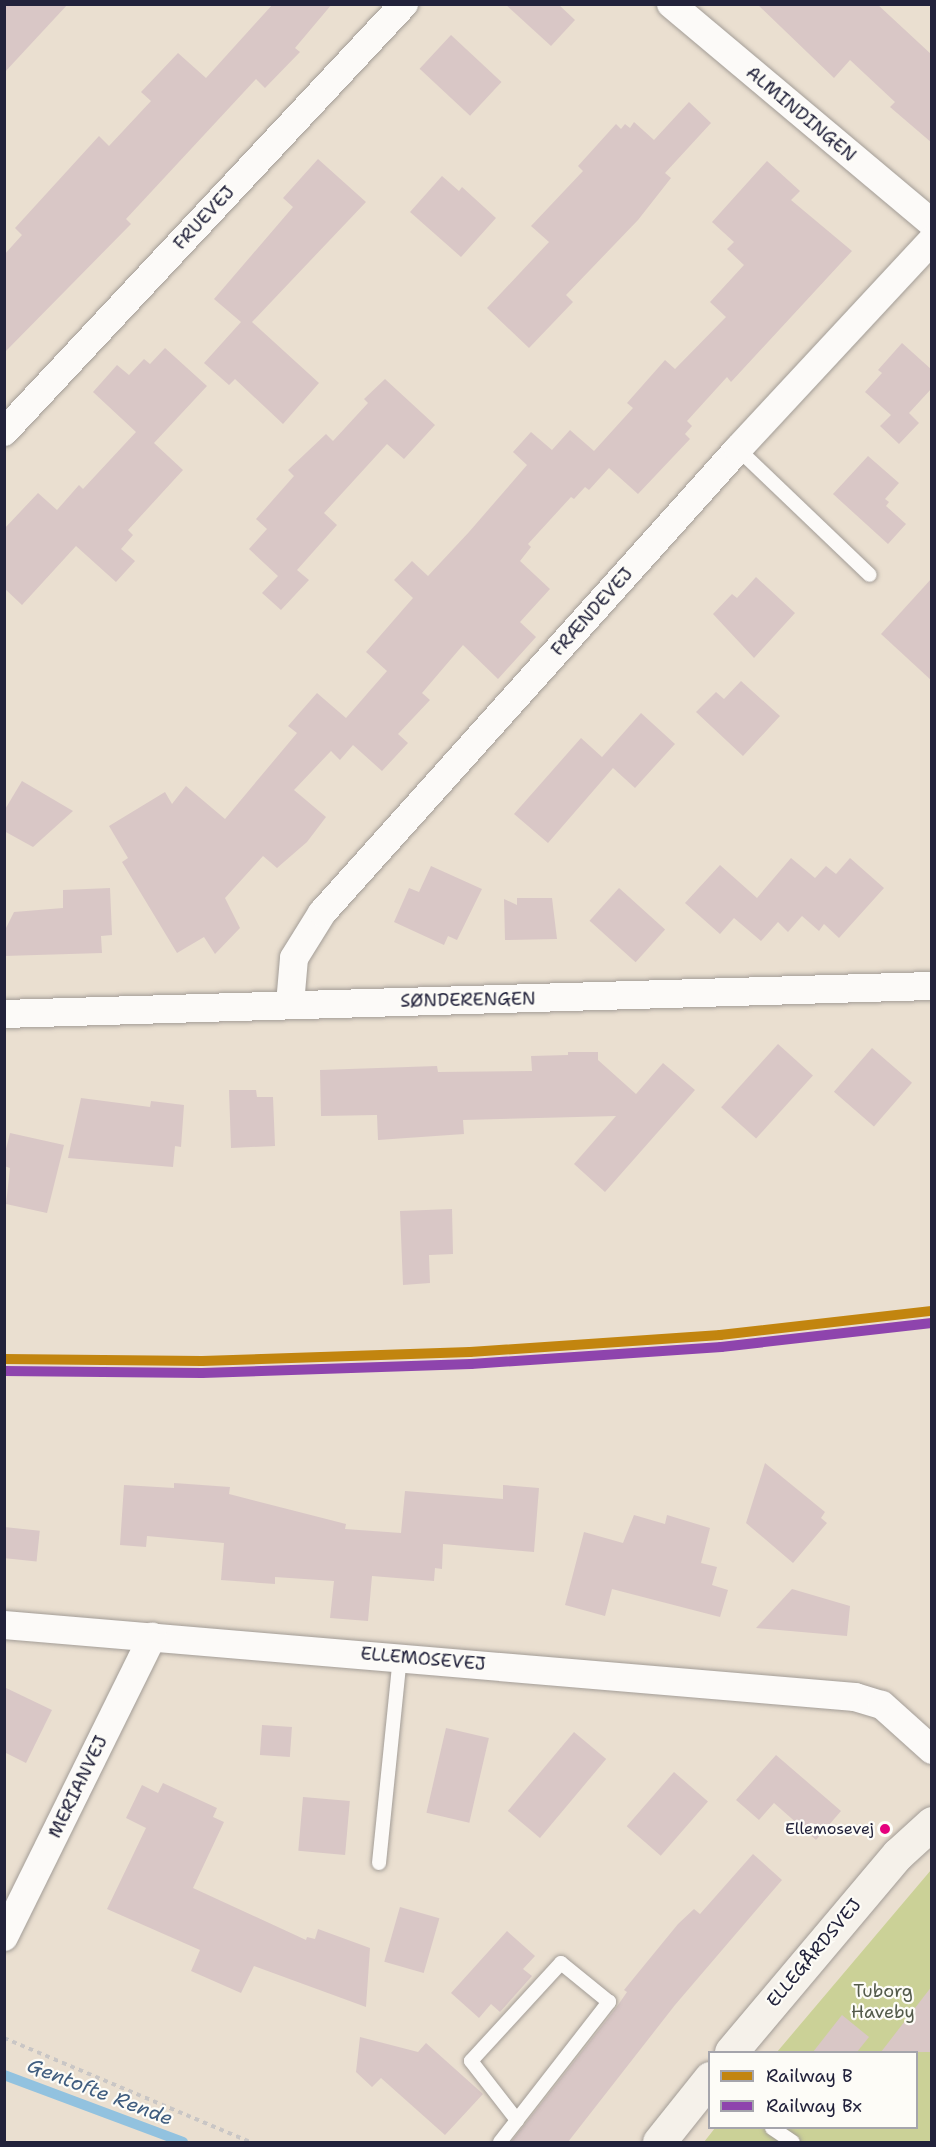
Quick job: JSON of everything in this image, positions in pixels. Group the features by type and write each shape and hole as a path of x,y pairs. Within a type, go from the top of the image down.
{"street":[{"name":"FRUEVEJ","path":"4,432 404,4"},
{"name":"ALMINDINGEN","path":"671,4 932,223"},
{"name":"FRÆNDEVEJ","path":"290,1004 294,958 322,913 738,449 932,240"},
{"name":"SØNDERENGEN","path":"4,1014 932,986"},
{"name":"ELLEMOSEVEJ","path":"4,1625 855,1697 882,1705 932,1750"},
{"name":"MERIANVEJ","path":"4,1937 152,1637"},
{"name":"ELLEGÅRDSVEJ","path":"898,1854 932,1798"},
{"name":"ELLEGÅRDSVEJ","path":"732,2051 898,1854 932,1823"},
{"path":"660,2142 708,2082"}],"lane":[{"path":"738,449 870,575"},
{"path":"379,1863 400,1658"},
{"path":"500,2142 609,2002 561,1963 471,2061 517,2120"},
{"path":"775,2129 793,2142"}],"path":[{"path":"4,2038 250,2142"}],"green space":[{"name":"Tuborg Haveby","path":"931,1870 931,2142 704,2142 714,2129 918,2129 918,2051 778,2051"}],"building":[{"path":"4,4 68,4 4,73"},
{"path":"273,4 332,4 295,48 300,52 265,88 256,79 126,219 131,224 4,353 4,255 22,235 15,228 99,136 109,146 151,101 141,92 178,53 206,78"},
{"path":"505,4 558,4 575,20 551,46"},
{"path":"757,4 877,4 932,55 932,143 890,107 895,102 850,60 834,78"},
{"path":"451,35 501,82 470,116 420,69"},
{"path":"689,102 711,123 665,173 671,178 638,220 566,295 573,302 529,348 487,308 549,242 531,226 583,171 578,166 616,124 621,129 625,124 630,128 634,122 654,140"},
{"path":"318,159 366,202 252,322 319,383 283,424 235,379 229,385 204,363 241,322 214,299 293,207 283,198"},
{"path":"767,161 800,191 791,200 852,251 731,382 727,377 687,421 692,426 685,434 690,439 638,494 609,468 589,490 585,487 574,499 571,497 528,544 531,547 520,561 550,589 520,622 536,637 498,679 463,645 422,693 430,700 398,734 408,743 382,771 353,745 340,760 331,751 294,790 326,817 307,842 277,868 263,856 225,898 240,928 215,954 204,937 177,953 122,862 128,858 109,826 165,792 172,804 186,786 225,819 297,733 288,726 317,693 346,718 387,671 366,652 413,598 394,580 412,561 428,576 469,532 527,465 513,452 531,432 552,450 570,430 594,451 633,408 627,403 665,360 675,369 726,317 710,302 744,265 727,249 734,242 712,222"},
{"path":"442,176 459,191 462,187 496,218 461,257 410,212"},
{"path":"902,343 932,370 932,388 909,413 919,423 899,444 880,426 891,415 865,392 882,373 878,370"},
{"path":"165,348 207,386 154,443 183,470 128,530 133,535 121,549 135,561 116,582 76,546 22,605 4,588 4,529 38,493 57,510 79,485 83,489 136,432 93,392 117,365 129,375 144,359 150,364"},
{"path":"385,379 435,425 404,459 387,444 324,513 337,525 297,570 309,580 281,610 262,593 278,576 249,549 267,529 256,519 294,476 288,470 326,434 333,441 368,403 364,399"},
{"path":"868,456 899,483 885,499 889,502 886,506 906,524 888,544 833,494"},
{"path":"756,577 795,613 754,658 713,614 732,594 737,598"},
{"path":"932,578 932,681 881,634"},
{"path":"741,681 780,716 743,756 696,712 716,692 724,699"},
{"path":"641,713 675,744 635,788 613,768 548,843 514,814 581,738 602,757"},
{"path":"22,781 73,811 33,847 4,831 4,811"},
{"path":"791,858 815,878 826,866 836,874 850,858 884,888 839,938 824,924 819,931 802,916 788,932 778,922 761,941 734,918 720,934 685,903 720,865 757,898"},
{"path":"431,866 482,889 457,940 448,936 444,945 394,922 409,888 419,892"},
{"path":"110,888 112,935 101,936 102,953 4,956 4,932 14,912 63,908 63,890"},
{"path":"619,888 665,929 636,962 590,921"},
{"path":"517,898 552,898 557,939 505,940 504,899 517,905"},
{"path":"778,1044 813,1075 756,1139 721,1107"},
{"path":"872,1048 912,1083 874,1127 834,1092"},
{"path":"568,1052 598,1052 598,1060 636,1094 663,1063 695,1090 605,1192 574,1164 616,1116 463,1120 464,1134 378,1140 377,1115 321,1116 320,1070 437,1066 438,1072 532,1071 531,1056 568,1055"},
{"path":"229,1090 256,1090 257,1097 273,1097 275,1146 231,1148"},
{"path":"81,1098 150,1107 151,1101 184,1105 181,1147 175,1146 173,1167 68,1158"},
{"path":"10,1133 64,1145 47,1213 6,1204 10,1168 4,1166 4,1157"},
{"path":"452,1209 453,1254 429,1255 430,1283 403,1285 400,1211"},
{"path":"765,1463 825,1512 821,1518 827,1523 793,1563 746,1523"},
{"path":"174,1483 230,1487 229,1494 346,1524 345,1529 401,1533 405,1491 503,1499 503,1485 539,1488 534,1552 443,1544 442,1569 435,1568 434,1581 372,1576 368,1621 330,1618 334,1581 275,1577 275,1584 221,1580 224,1543 147,1536 146,1547 120,1545 124,1485 174,1488"},
{"path":"634,1515 665,1524 667,1515 710,1528 701,1563 717,1567 712,1585 728,1590 720,1617 612,1589 605,1616 565,1605 584,1532 623,1543"},
{"path":"4,1527 40,1531 37,1562 4,1558"},
{"path":"792,1589 850,1606 847,1636 756,1628"},
{"path":"4,1687 52,1710 26,1763 4,1752"},
{"path":"262,1725 292,1727 290,1757 260,1755"},
{"path":"446,1728 489,1738 469,1823 426,1813"},
{"path":"574,1732 606,1759 540,1838 508,1811"},
{"path":"776,1755 841,1811 816,1840 774,1803 759,1820 736,1800"},
{"path":"674,1772 708,1802 661,1856 627,1826"},
{"path":"163,1783 217,1808 213,1817 224,1822 193,1888 306,1940 307,1937 315,1939 318,1929 370,1948 366,2007 254,1966 241,1993 191,1971 200,1950 107,1909 146,1828 126,1818 142,1785 158,1793"},
{"path":"303,1797 350,1801 345,1855 298,1851"},
{"path":"753,1854 782,1880 675,2005 568,2142 511,2142 616,2008 627,1992 624,1990 678,1924 694,1909 700,1914"},
{"path":"400,1907 439,1918 424,1973 384,1962"},
{"path":"507,1931 535,1956 523,1969 532,1976 500,2012 491,2004 479,2018 451,1993"},
{"path":"932,1986 932,2052 882,2051"},
{"path":"842,2015 869,2037 858,2051 814,2051"},
{"path":"360,2037 418,2052 426,2043 483,2094 445,2135 381,2078 372,2087 356,2072"}],"waterway":[{"name":"Gentofte Rende","path":"4,2075 183,2142"}],"rail line":[{"name":"B","path":"4,1359 202,1361 470,1352 720,1335 932,1311"},
{"name":"Bx","path":"4,1371 202,1373 471,1364 721,1347 932,1323"}],"place":[{"name":"Ellemosevej","path":"885,1829"}]}
